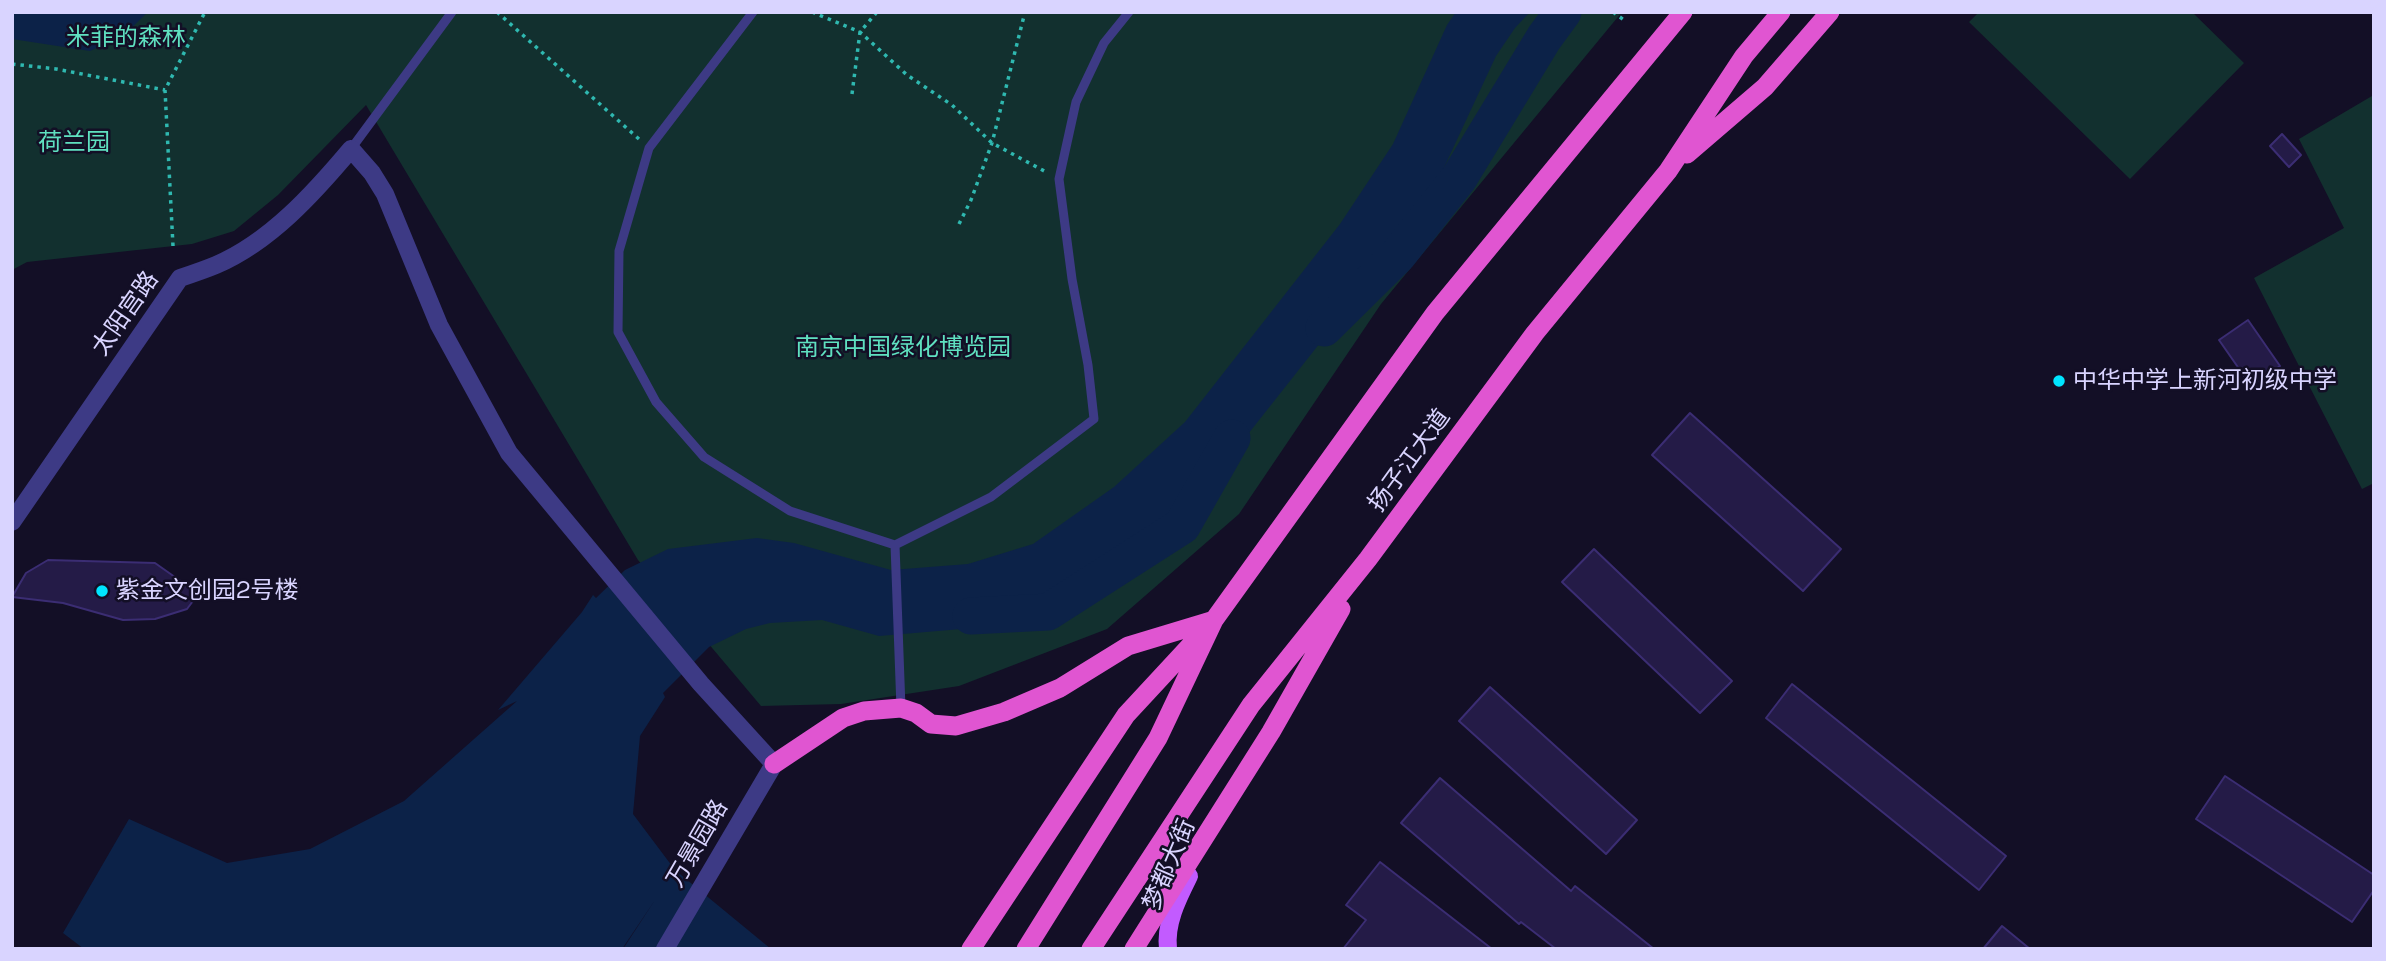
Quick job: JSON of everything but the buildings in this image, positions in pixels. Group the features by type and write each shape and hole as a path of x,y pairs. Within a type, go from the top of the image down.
{"highway":[{"path":"971,949 1126,715 1214,620 1435,313 1683,12"},
{"name":"扬子江大道","path":"1091,949 1251,705 1368,559 1535,333 1668,171 1744,57 1781,12"},
{"path":"1668,171 1765,87 1830,12"},
{"path":"1134,949 1272,732 1368,559"},
{"path":"774,764 843,719 864,711 901,708 916,713 931,724 956,726 1004,712 1060,688 1128,646 1214,620"},
{"path":"1026,949 1158,738 1214,620"}],"main road":[{"name":"梦都大街","path":"1168,949 1167,939 1175,904 1225,803"}],"street":[{"name":"太阳宫路","path":"12,522 180,278 217,265 269,231 298,208 351,149"},
{"path":"351,149 372,173 385,194 439,326 509,453 701,684 774,764"},
{"name":"万景园路","path":"665,949 774,764"}],"lane":[{"path":"351,149 452,12"},
{"path":"753,12 649,148 619,251 618,332 656,402 704,457 790,511 895,545 991,496 1094,419 1059,178 1076,102 1104,43 1129,12"},
{"path":"895,545 901,708"}],"path":[{"path":"173,246 165,90 205,12"},
{"path":"497,12 649,148"},
{"path":"812,12 860,32 907,75 953,105 992,143 1059,178"},
{"path":"852,94 860,32 877,12"},
{"path":"959,224 992,143 1026,12"},
{"path":"1613,12 1624,20"},
{"path":"12,64 56,69 165,90"}],"green space":[{"name":"南京中国绿化博览园","path":"12,12 1622,12 1381,304 1239,514 1107,629 959,686 841,704 761,706 638,560 366,105 278,195 234,231 192,244 27,262 12,270"},
{"path":"1979,12 2192,12 2244,63 2130,179 1969,22"},
{"path":"2372,96 2374,483 2362,489 2254,278 2344,228 2299,139"}],"water":[{"path":"12,12 148,12 123,36 90,51 12,39"},
{"path":"1456,12 1530,12 1496,56 1441,174 1384,262 1222,467 1145,539 1045,606 973,628 879,636 822,620 770,623 746,629 709,647 663,693 665,697 640,736 633,814 675,870 771,949 623,949 655,900 622,949 84,949 63,933 129,819 227,863 310,849 404,801 517,701 498,710 582,612 593,595 596,598 625,570 668,549 757,538 794,543 891,570 968,564 1033,544 1114,487 1185,422 1340,224 1393,144 1447,25"}],"waterway":[{"path":"1324,328 1398,255 1459,178 1544,38 1563,12"},
{"path":"971,616 1048,612 1182,526 1232,438"}],"place":[{"name":"中华中学上新河初级中学","path":"2059,381"},
{"name":"紫金文创园2号楼","path":"102,591"}],"park label":[{"name":"米菲的森林","path":"126,38"},
{"name":"荷兰园","path":"74,143"}]}
